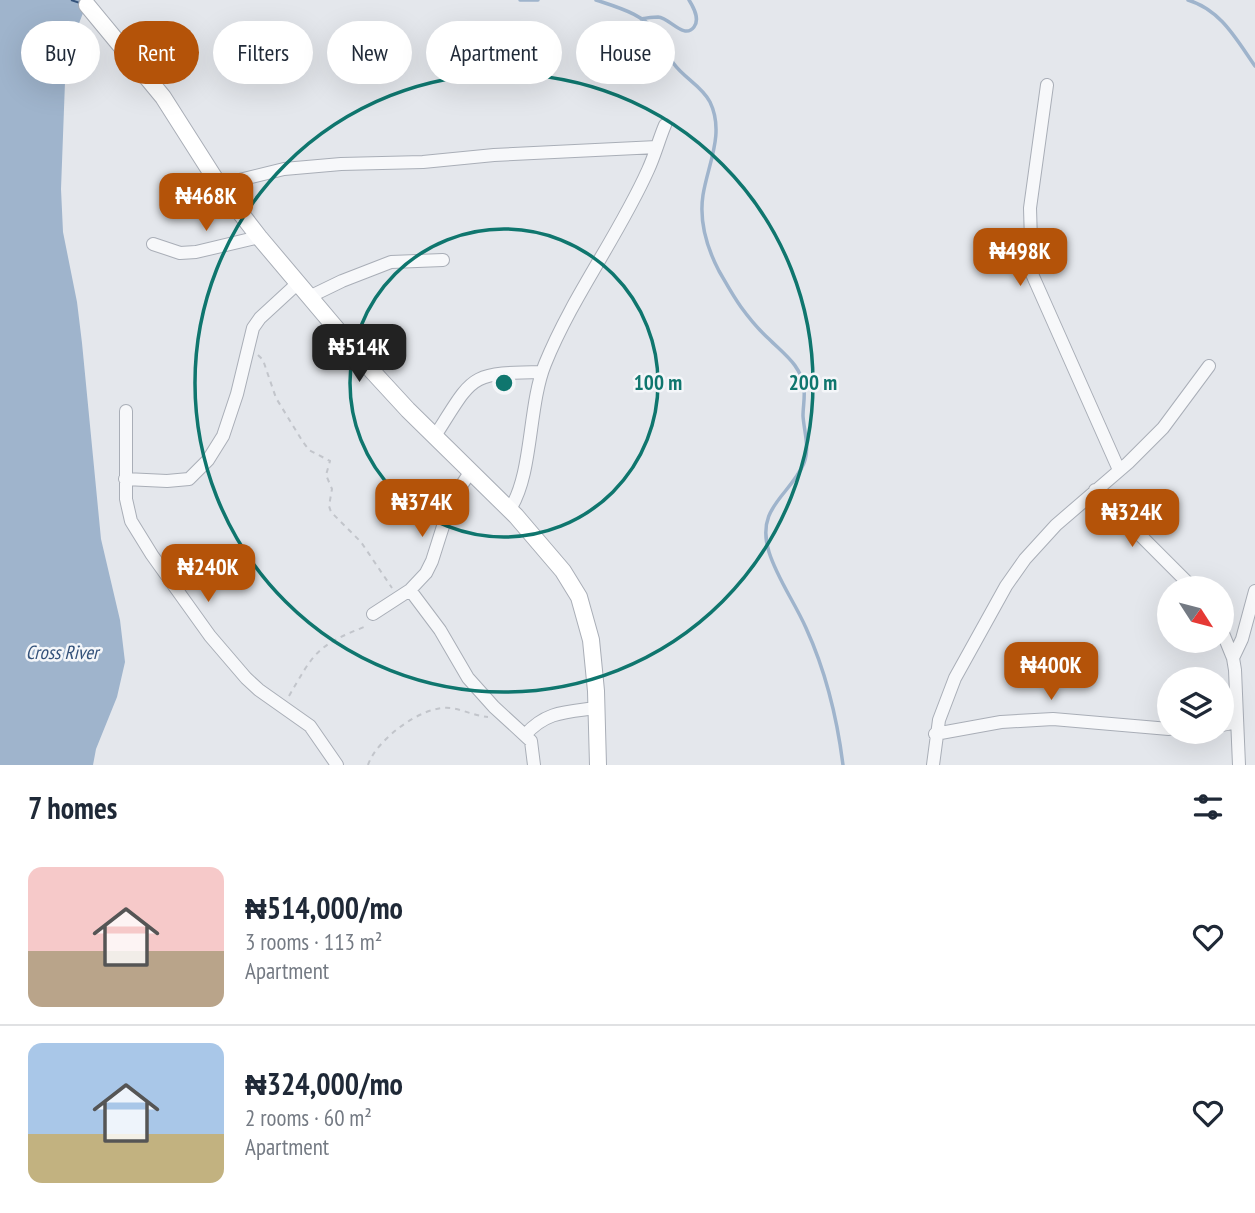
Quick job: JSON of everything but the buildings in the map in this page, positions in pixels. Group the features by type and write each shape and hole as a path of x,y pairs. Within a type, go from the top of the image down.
{"street":[{"path":"87,5 163,97 219,185 259,237 373,372 510,509 563,571 579,597 591,640 598,765"},
{"path":"1047,85 1030,208 1032,274 1119,470"},
{"path":"510,509 522,479 533,407 542,372 576,297 636,193 665,124"},
{"path":"219,185 284,169 330,165 423,162 494,155 657,147"},
{"path":"153,244 180,253 196,252 259,237"},
{"path":"309,296 391,262 443,260"},
{"path":"125,479 189,479 198,472 223,436 237,394 253,328 260,318 298,283"},
{"path":"933,765 935,734 955,678 1006,586 1049,534 1163,428 1209,366"},
{"path":"435,436 465,389 484,375 542,372"},
{"path":"126,411 125,479 131,520 152,555 210,636 246,678 310,726 337,765"},
{"path":"373,614 410,590 430,568 451,501 471,471"},
{"path":"1095,490 1181,576"},
{"path":"410,590 440,630 468,678 503,717 531,741 534,765"},
{"path":"1233,658 1242,639 1255,591"},
{"path":"1231,653 1239,765"},
{"path":"525,735 560,712 596,708"},
{"path":"935,734 1001,722 1053,719 1157,728"}],"path":[{"path":"246,350 263,360 276,398 309,450 330,461 326,475 332,488 329,506 331,512 373,558 398,598"},
{"path":"283,706 313,656 336,638 364,627 373,614"},
{"path":"368,765 377,750 403,724 433,710 452,708 478,717 503,717"}],"water":[{"name":"Cross River","path":"0,0 88,0 80,21 21,21 21,84 65,84 61,189 63,232 77,302 101,539 120,620 125,662 117,697 96,749 93,765 0,765"}],"waterway":[{"path":"520,0 538,0"},
{"path":"596,0 647,22 659,36 674,64 710,102 716,137 702,205 708,244 719,271 738,303 758,328 791,361 803,381 806,457 798,474 770,513 766,537 772,562 802,619 825,678 838,730 843,765"},
{"path":"641,19 663,18 681,30 690,30 696,24 696,17 689,0"},
{"path":"1188,0 1219,18 1255,66"}],"ferry route":[{"path":"71,0 80,3"}]}
